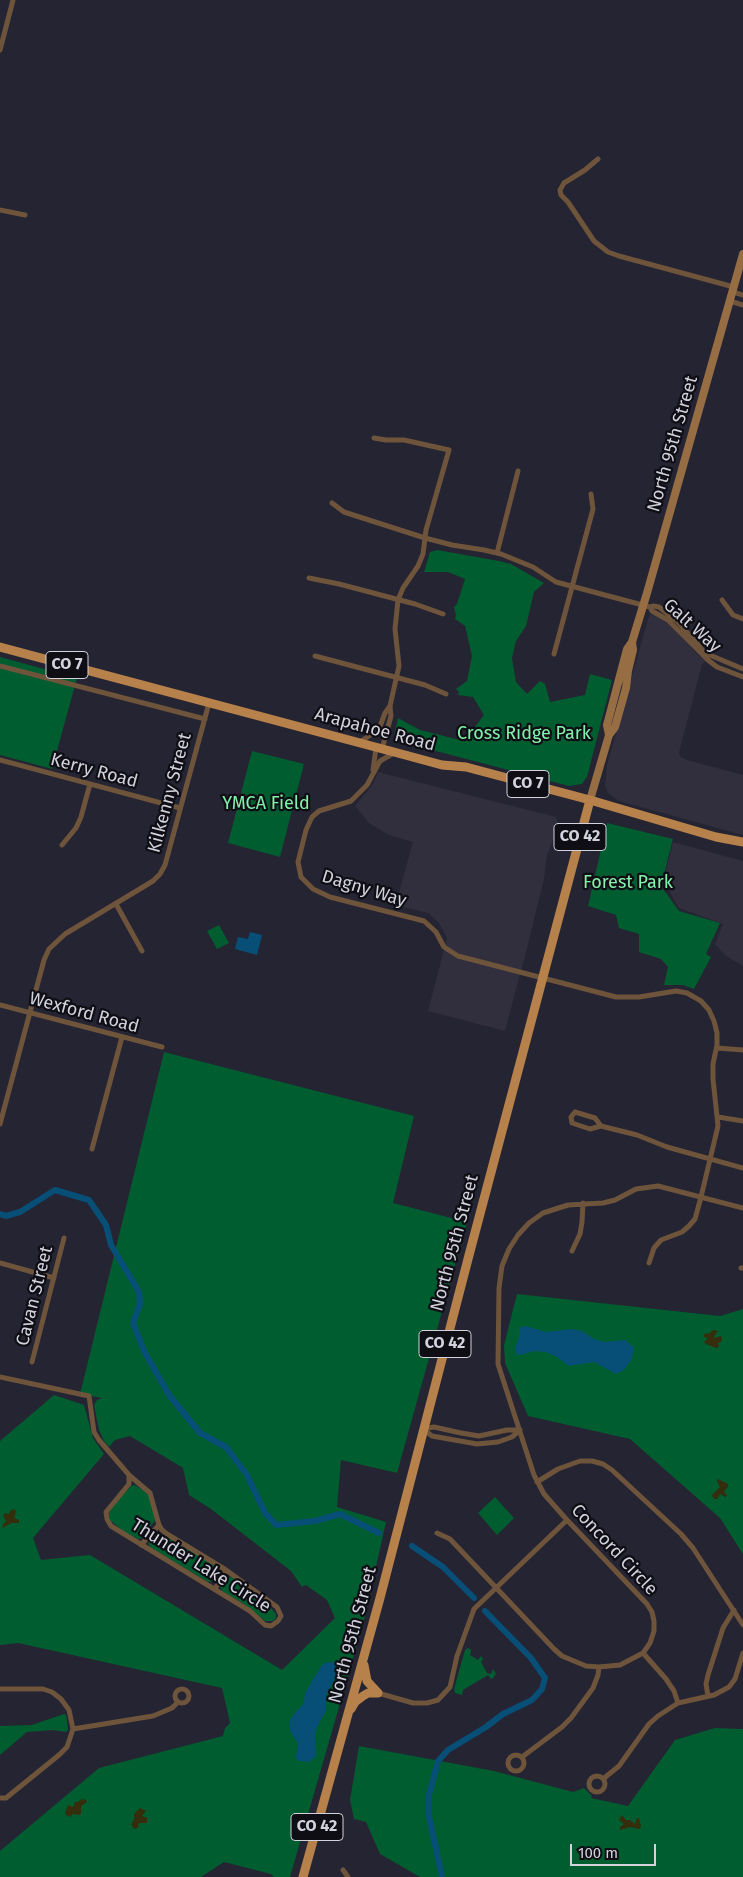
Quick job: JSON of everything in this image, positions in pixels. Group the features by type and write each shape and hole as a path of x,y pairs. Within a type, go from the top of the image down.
{"main road":[{"name":"North 95th Street","path":"303,1877 363,1660 590,800 609,734 615,727 626,688 633,650 632,642 646,606 743,254"},
{"name":"Arapahoe Road","path":"0,646 442,765 466,767 590,800 716,837 743,842"},
{"path":"363,1660 367,1681 378,1693"},
{"path":"349,1711 355,1702 363,1696 368,1693 378,1693"}],"street":[{"path":"0,50 13,0"},
{"path":"598,159 564,183 560,190 594,241 608,252 619,256 733,290 743,295"},
{"path":"0,210 24,215"},
{"path":"730,301 743,305"},
{"path":"359,743 379,729 390,706 400,666 395,629 398,600 423,554 425,538 449,450 404,440 374,438"},
{"path":"497,553 518,471"},
{"path":"554,654 593,509 591,494"},
{"path":"332,503 344,512 425,538 452,546 497,553 533,567 552,581 646,606"},
{"path":"309,578 339,584 443,614"},
{"path":"722,600 733,615 743,619"},
{"name":"Galt Way","path":"646,606 658,607 670,615 705,653 743,669"},
{"name":"Galt Way","path":"646,606 668,620 717,667 743,677"},
{"path":"315,656 425,685 446,694"},
{"path":"0,666 205,719"},
{"name":"Kilkenny Street","path":"0,1124 29,1012 49,949 65,934 116,904 160,874 165,865 209,703"},
{"name":"Dagny Way","path":"372,775 379,748 391,716 390,706"},
{"name":"Dagny Way","path":"394,752 380,761 367,785 351,801 319,811 312,817 306,830 298,862 301,877 321,894 424,921 436,932 444,947 458,956 543,979"},
{"name":"Kerry Road","path":"0,760 180,808"},
{"path":"62,845 76,828 90,784"},
{"path":"116,904 142,951"},
{"path":"543,979 616,997 639,997 676,991 687,993 701,1002 714,1021 717,1033 717,1048 713,1064 713,1079 718,1126 701,1197 694,1218 689,1226 682,1232 661,1240 654,1248 649,1263"},
{"name":"Wexford Road","path":"0,1005 162,1047"},
{"path":"92,1149 122,1037"},
{"path":"717,1048 743,1050"},
{"path":"601,1126 595,1118 580,1112 575,1112 570,1117 572,1123 584,1127 594,1129 601,1126 637,1135 667,1147 743,1168"},
{"path":"718,1117 743,1121"},
{"name":"Concord Circle","path":"643,1654 650,1643 654,1631 654,1621 647,1604 567,1520 544,1494 537,1482 498,1364 500,1277 509,1248 518,1234 543,1213 557,1207 582,1203 602,1203 615,1200 646,1186 658,1186 743,1208"},
{"path":"572,1251 580,1234 582,1203"},
{"name":"Cavan Street","path":"32,1362 64,1238"},
{"path":"0,1263 54,1278"},
{"path":"0,1377 88,1396 94,1432 129,1475 148,1489"},
{"path":"423,1429 434,1426 479,1436 507,1430 520,1430"},
{"path":"423,1429 432,1436 477,1444 498,1442 512,1437 520,1430"},
{"path":"537,1482 558,1469 580,1461 592,1461 612,1470 681,1534 693,1548 743,1625"},
{"path":"129,1475 129,1484 136,1484 148,1489"},
{"name":"Thunder Lake Circle","path":"129,1484 108,1509 106,1517 111,1526 250,1611 266,1625 271,1626 278,1621 281,1616 277,1607 226,1570 167,1534 159,1525 153,1499 148,1489"},
{"path":"378,1693 413,1703 427,1703 438,1700 450,1687 457,1656 474,1609 567,1520"},
{"path":"141,1545 159,1525"},
{"path":"437,1533 450,1539 562,1656 586,1666 598,1667 620,1664 643,1654 666,1679 674,1691 678,1704"},
{"path":"215,1589 226,1570"},
{"path":"708,1696 706,1684 712,1663 723,1628 734,1610"},
{"path":"602,1778 619,1766 649,1724 658,1716 678,1704 721,1692 729,1687 735,1679 743,1653"},
{"path":"522,1757 571,1718 593,1688 598,1675 598,1667"},
{"path":"0,1689 43,1689 52,1692 62,1699 69,1710 73,1729 66,1747 59,1755 6,1798 0,1798"},
{"path":"73,1729 153,1716 172,1708 178,1702"},
{"path":"343,1870 348,1877"}],"shaded area":[{"path":"651,614 655,614 668,622 698,655 706,661 702,664 679,753 681,757 687,760 743,775 743,835 619,801 608,793 605,786 607,765"},
{"path":"378,772 556,817 558,826 547,856 544,879 505,1031 428,1011 447,938 439,923 428,913 403,907 399,892 413,842 389,835 369,823 355,806 373,784"},
{"path":"673,842 743,861 743,966 726,956 715,944 723,924 679,908 673,898 664,878"}],"green space":[{"name":"Cross Ridge Park","path":"437,550 511,564 544,583 534,592 526,626 516,641 512,658 516,682 527,694 540,681 545,684 550,702 585,695 590,674 612,680 587,777 582,784 569,786 398,741 394,736 398,718 420,730 464,741 484,715 473,697 458,695 459,692 456,689 467,681 472,656 465,626 455,619 454,607 457,604 465,579 448,572 424,572 430,552"},
{"path":"0,657 77,678 52,769 0,755"},
{"name":"YMCA Field","path":"252,751 304,764 280,857 228,843"},
{"name":"Forest Park","path":"607,823 673,839 661,886 679,911 720,923 706,954 711,957 694,989 683,985 664,985 668,967 661,959 639,952 639,934 619,928 616,915 588,906"},
{"path":"219,925 229,943 217,949 207,931"},
{"path":"164,1052 414,1116 393,1203 467,1222 397,1473 341,1460 337,1507 386,1522 364,1620 290,1877 274,1877 271,1874 224,1862 201,1877 0,1877 0,1851 99,1768 223,1736 225,1728 230,1723 222,1688 18,1643 0,1645 0,1441 54,1395 84,1405 93,1438 104,1454 33,1538 41,1560 90,1555 282,1670 335,1618 327,1600 306,1585 302,1587 291,1571 211,1509 189,1495 183,1468 130,1436 115,1440 109,1447 99,1430 94,1405 97,1400 102,1398 80,1394"},
{"path":"517,1294 720,1316 743,1309 743,1554 720,1518 630,1439 528,1416 505,1363 504,1345"},
{"path":"135,1485 149,1496 155,1518 154,1522 138,1539 123,1531 110,1520 109,1516 109,1510 131,1486"},
{"path":"495,1497 514,1518 497,1535 478,1513"},
{"path":"158,1532 217,1566 219,1573 214,1581 208,1582 150,1547 149,1540 154,1533"},
{"path":"228,1577 232,1577 267,1603 276,1614 276,1618 273,1621 265,1621 244,1604 222,1591 220,1586"},
{"path":"468,1648 471,1650 470,1655 478,1660 481,1656 483,1659 481,1662 487,1673 491,1674 493,1669 496,1674 491,1679 488,1675 463,1690 462,1695 455,1693 454,1689 465,1650"},
{"path":"64,1714 67,1720 68,1730 66,1732 53,1730 27,1732 0,1755 0,1726 32,1725"},
{"path":"715,1728 743,1729 743,1877 420,1877 380,1854 366,1822 354,1819 350,1800 359,1746 494,1771 573,1792 584,1788 592,1796 591,1798 628,1806 675,1740"}],"sand":[{"path":"713,1330 718,1331 714,1336 715,1338 721,1336 722,1339 718,1343 719,1347 716,1348 704,1342 708,1338 704,1337 704,1334 710,1333"},
{"path":"718,1479 728,1484 724,1491 727,1496 725,1497 720,1494 717,1499 714,1499 712,1495 720,1487"},
{"path":"14,1509 16,1511 14,1518 19,1520 19,1523 11,1523 3,1528 2,1526 6,1521 3,1516 5,1513 9,1514"},
{"path":"82,1799 87,1802 81,1806 80,1815 73,1814 70,1817 66,1815 68,1805 73,1807 75,1802"},
{"path":"140,1808 146,1811 142,1816 147,1818 147,1823 139,1823 138,1828 134,1829 131,1824 134,1820 134,1814"},
{"path":"622,1815 626,1820 630,1820 635,1824 637,1818 639,1818 640,1829 629,1827 620,1830 620,1827 624,1824 619,1820"}],"water":[{"path":"250,932 262,935 257,955 235,949 238,937 248,939"},
{"path":"525,1326 546,1332 572,1329 582,1331 594,1339 605,1342 625,1340 634,1348 632,1359 624,1370 616,1374 594,1362 569,1366 546,1352 533,1351 521,1355 516,1354 515,1348 519,1337 519,1328"},
{"path":"333,1662 337,1669 335,1678 325,1697 325,1712 315,1735 316,1756 309,1762 299,1761 296,1758 298,1743 290,1731 290,1720 304,1703 305,1693 320,1668 324,1663"}],"waterway":[{"path":"0,1214 6,1216 20,1212 55,1190 89,1200 106,1225 111,1245 139,1292 140,1304 133,1323 144,1351 169,1395 200,1433 226,1447 247,1475 265,1513 276,1525 315,1521 340,1514 379,1533"},
{"path":"412,1546 443,1567 474,1598"},
{"path":"442,1877 429,1817 429,1795 438,1761 448,1750 486,1727 503,1714 532,1700 542,1689 545,1678 531,1658 485,1611"}]}
